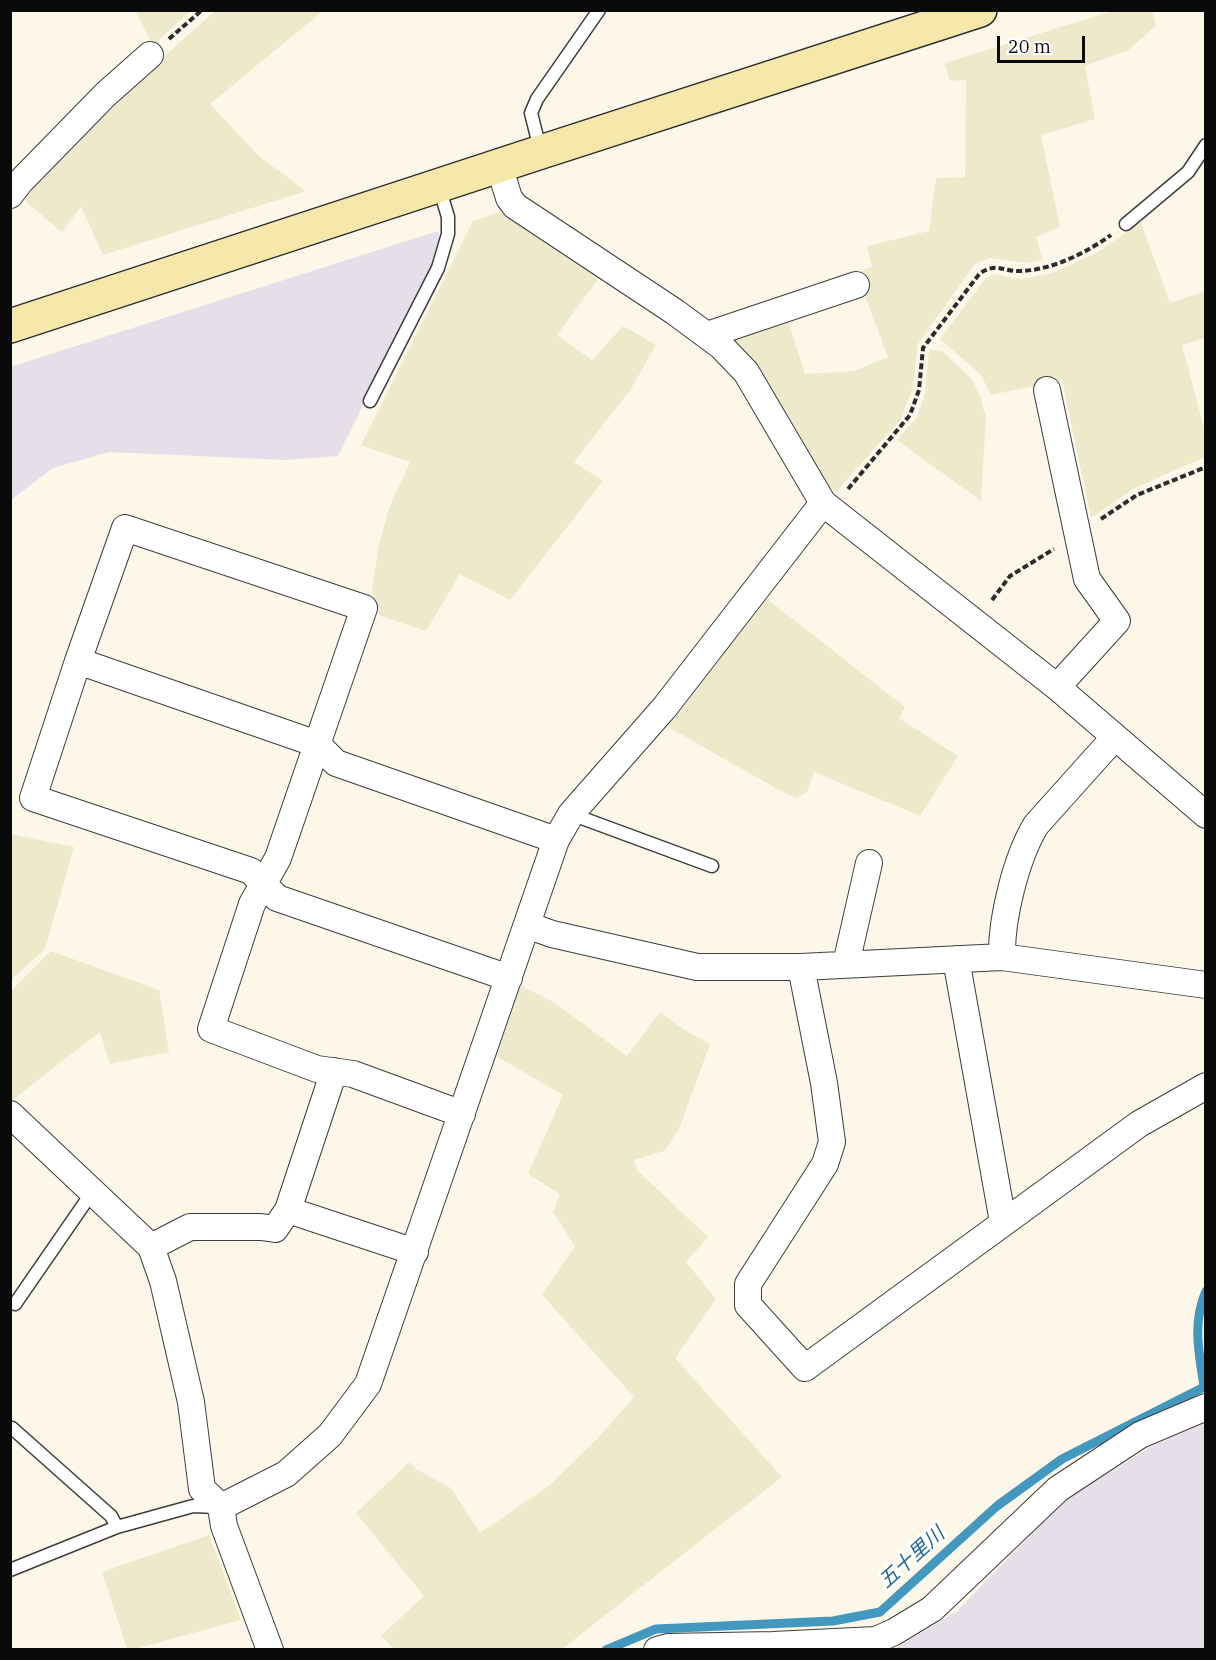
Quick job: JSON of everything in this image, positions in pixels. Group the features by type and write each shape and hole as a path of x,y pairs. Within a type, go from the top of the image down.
{"street":[{"path":"10,326 980,10"},
{"path":"10,195 106,94 150,55"},
{"path":"499,165 509,198 515,206 706,335 721,346 746,372 823,503 1057,687 1206,815"},
{"path":"706,335 856,285"},
{"path":"1047,390 1087,579 1116,621 1057,687"},
{"path":"220,1507 286,1474 330,1435 368,1384 556,840 571,814 665,707 823,503"},
{"path":"462,1114 353,1074 317,1069 211,1029 252,904 263,883 278,858 364,608 125,528 33,798 251,871 263,883 277,898 509,978"},
{"path":"78,662 317,744 336,763 556,840"},
{"path":"1002,957 1001,943 1012,884 1028,839 1036,825 1114,738"},
{"path":"846,964 868,863"},
{"path":"527,925 552,934 697,967 801,967 1002,957 1206,985"},
{"path":"956,959 1003,1222"},
{"path":"801,967 824,1083 832,1142 825,1164 748,1284 748,1305 805,1368 1139,1124 1206,1086"},
{"path":"151,1247 190,1227 275,1229 288,1210 334,1071"},
{"path":"10,1114 151,1247 163,1281 191,1402 202,1489 220,1507 224,1526 270,1650"},
{"path":"288,1210 415,1252"},
{"path":"657,1650 668,1647 876,1645 932,1610 1058,1489 1140,1435 1206,1407"}],"lane":[{"path":"541,152 531,113 537,99 599,10"},
{"path":"1126,224 1188,172 1206,145"},
{"path":"370,402 438,268 448,234 448,217 439,186"},
{"path":"571,814 712,866"},
{"path":"15,1304 93,1191"},
{"path":"12,1428 111,1516 117,1527"},
{"path":"10,1570 117,1527 193,1506 220,1507"}],"path":[{"path":"150,55 202,10"},
{"path":"823,503 838,501 910,415 919,390 923,348 980,273 991,267 1019,271 1050,266 1096,246 1126,224"}],"shaded area":[{"path":"135,11 191,11 153,45"},
{"path":"215,11 323,11 210,104 260,157 306,191 103,255 81,207 62,232 26,202 30,191 160,60"},
{"path":"1112,11 1152,11 1156,25 1129,50 1085,66 1095,119 1041,135 1060,227 1036,237 1043,260 1027,263 990,258 975,264 918,344 913,387 901,419 836,492 829,486 753,363 733,344 735,337 788,320 805,374 854,371 888,357 856,272 872,267 867,246 929,231 936,178 965,177 966,80 950,81 945,63"},
{"path":"500,212 599,278 557,335 592,360 623,326 656,345 631,389 574,462 603,481 510,600 460,574 426,631 380,616 372,591 378,549 389,508 410,462 361,445 473,221"},
{"path":"1141,222 1170,303 1205,291 1205,338 1182,345 1205,432 1205,457 1135,488 1091,518 1062,380 991,395 981,375 940,339 985,279 994,274 1021,279 1052,273 1098,252"},
{"path":"438,231 440,238 434,261 338,456 285,460 109,452 53,468 11,500 10,367"},
{"path":"929,350 942,351 972,379 981,399 986,417 981,501 897,440 917,417 925,393"},
{"path":"766,598 905,707 899,718 958,756 920,816 814,772 807,792 797,798 668,727"},
{"path":"11,834 74,847 45,949 11,980"},
{"path":"51,951 159,990 169,1052 110,1064 100,1032 12,1100 10,1099 11,991"},
{"path":"520,985 555,1003 627,1056 660,1012 686,1031 710,1044 679,1129 664,1151 634,1160 637,1170 708,1237 686,1262 716,1299 675,1358 782,1477 562,1649 394,1649 381,1636 424,1596 356,1513 409,1462 418,1470 451,1488 480,1533 550,1485 597,1439 634,1397 542,1295 575,1246 553,1212 560,1194 528,1174 563,1095 496,1056"},
{"path":"1205,1423 1205,1649 893,1650 957,1611 1066,1499 1152,1446"},
{"path":"209,1535 241,1620 135,1649 127,1649 102,1572"}],"waterway":[{"path":"1204,1386 1198,1326 1206,1291"},
{"name":"五十里川","path":"606,1650 656,1629 833,1621 880,1612 997,1506 1062,1459 1206,1386"}]}
